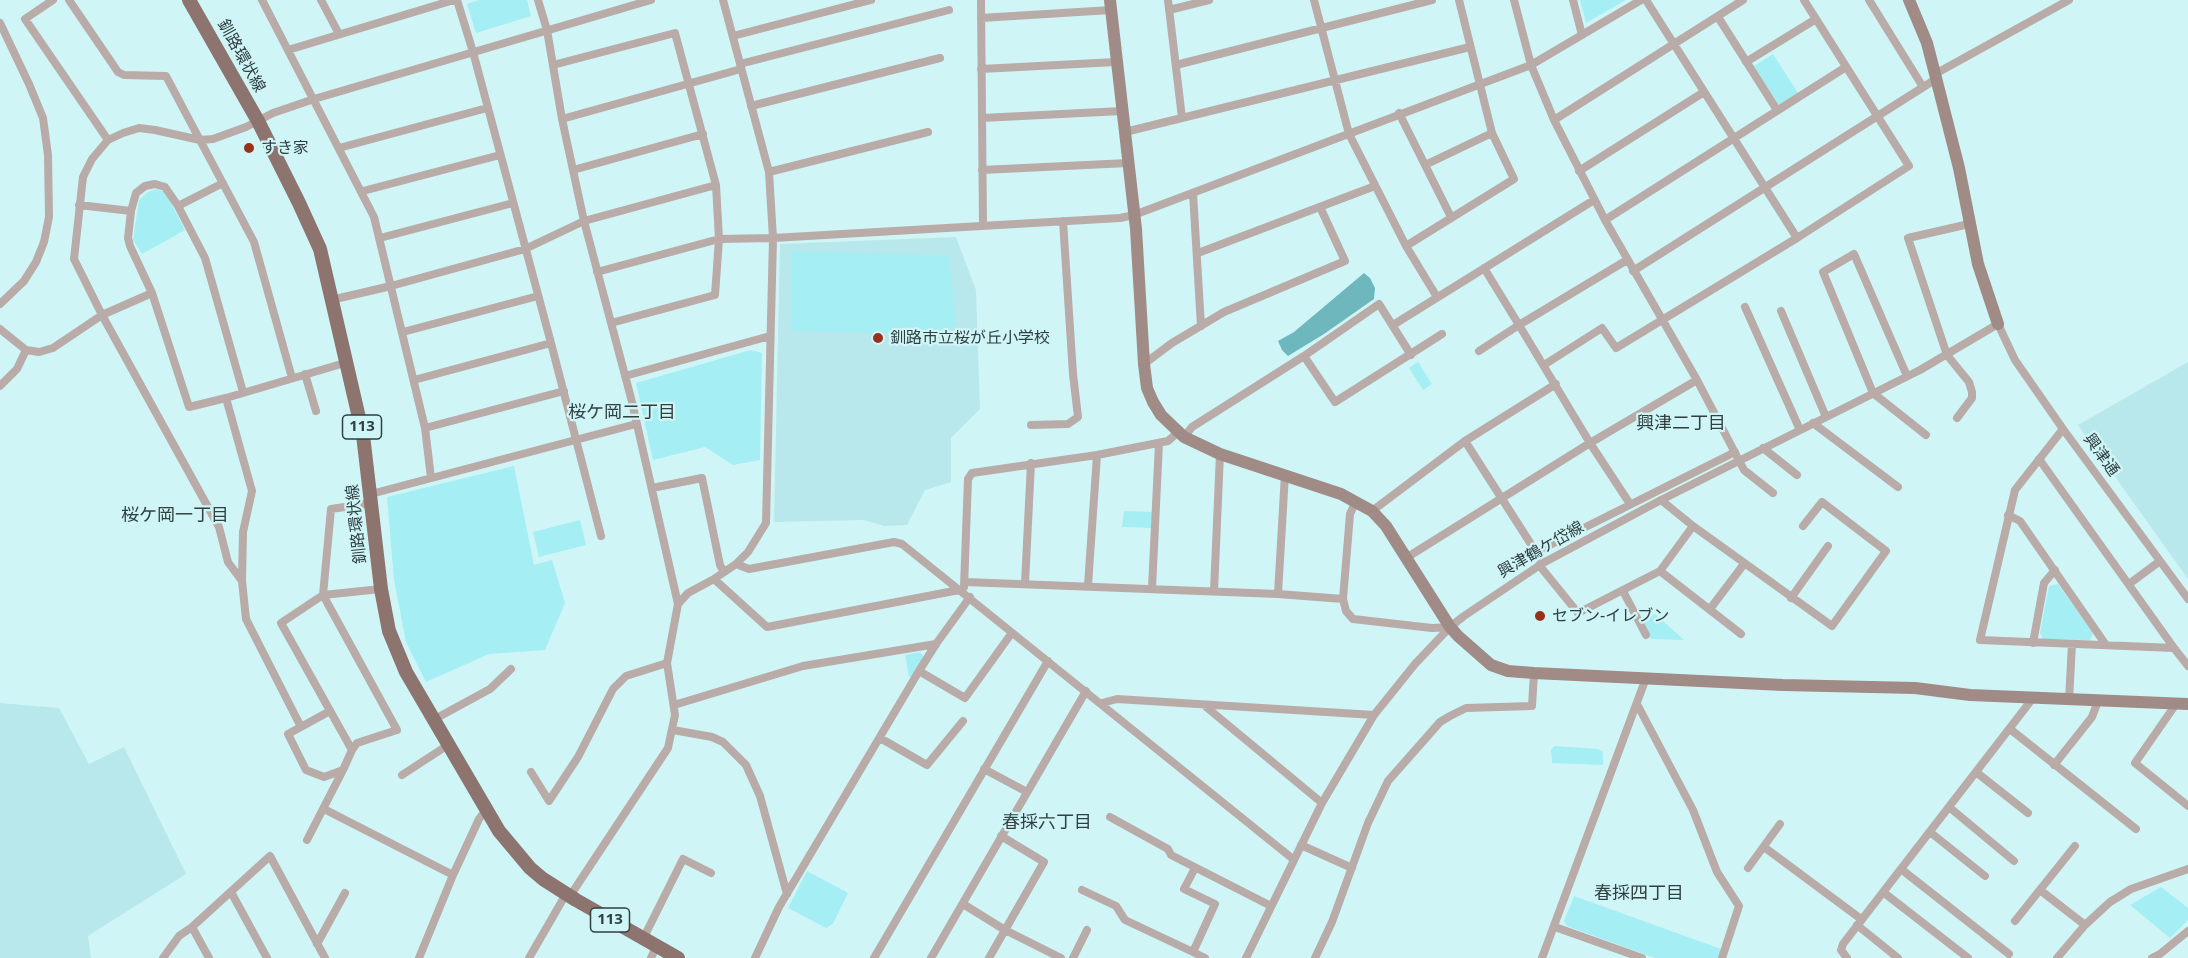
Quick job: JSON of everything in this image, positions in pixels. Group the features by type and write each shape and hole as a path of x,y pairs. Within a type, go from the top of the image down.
{"main road":[{"name":"釧路環状線","path":"189,0 258,121 320,249 348,362 363,435 381,590 389,631 406,672 499,831 517,854 543,879 643,939 654,952 678,958"}],"street":[{"path":"53,0 25,19 108,140"},
{"path":"69,0 118,72 124,75 166,76 254,242 292,378"},
{"path":"262,0 363,191 374,217 425,428 431,478"},
{"path":"321,0 339,34"},
{"path":"288,50 455,0 473,52 601,536"},
{"path":"529,958 568,895 668,748 673,730 674,705 667,663 678,604 612,323 584,221 562,119 547,30 538,0"},
{"path":"242,581 228,562 219,527 102,315 74,259 83,177 92,159 108,140 139,128 200,140 213,139 246,128 273,113 314,99 651,0"},
{"path":"678,604 688,593 736,564 748,552 766,523 773,238 769,172 723,0"},
{"path":"733,36 871,0"},
{"path":"981,0 983,226"},
{"path":"1168,0 1182,118"},
{"path":"1168,10 1209,0"},
{"path":"1314,0 1349,134 1406,246 1437,297"},
{"path":"1176,65 1432,0"},
{"path":"1406,246 1514,179 1492,133 1459,0"},
{"path":"1514,0 1531,65 1554,120 1594,200 1697,380 1744,470 1773,493"},
{"path":"1574,0 1582,35"},
{"path":"597,272 719,239 983,226 1120,218 1134,215 1531,65 1641,0"},
{"path":"1646,0 1797,238"},
{"path":"1554,120 1743,0"},
{"path":"1544,365 1602,328 1616,348 1797,238 1909,166 1804,0"},
{"path":"1869,0 1923,87"},
{"path":"1633,271 1923,87 1936,76 2069,0"},
{"path":"1913,2 1927,43 1959,168 1978,264 1998,324"},
{"path":"981,18 1110,5 1134,215 1144,364 1147,388 1153,402 1161,415 1181,435 1220,454 1285,474 1356,501 1372,511 1386,526 1450,627 1491,665 1508,671 1534,673 1783,685 1915,688 1970,695 2182,704"},
{"path":"562,119 741,66 949,10"},
{"path":"1718,17 1777,110"},
{"path":"1746,62 1816,19"},
{"path":"0,23 43,118 48,155 50,218 36,262 24,281 0,304"},
{"path":"553,65 675,33 716,184 719,239 716,295 612,323"},
{"path":"1125,132 1470,47"},
{"path":"751,106 940,57"},
{"path":"981,69 1116,62"},
{"path":"1605,220 1846,67"},
{"path":"1579,171 1704,92"},
{"path":"339,148 487,108"},
{"path":"982,118 1122,111"},
{"path":"1400,113 1451,217"},
{"path":"769,172 928,132"},
{"path":"1425,165 1492,133"},
{"path":"573,170 703,134"},
{"path":"363,191 500,155"},
{"path":"982,170 1128,163"},
{"path":"178,206 224,183"},
{"path":"243,392 205,258 178,206 165,187 155,184 145,186 136,193 128,238 152,293 189,407 226,398 348,362"},
{"path":"332,300 525,249 584,221 716,184"},
{"path":"1198,254 1375,186"},
{"path":"1193,194 1201,326"},
{"path":"1393,325 1594,200"},
{"path":"380,238 513,202"},
{"path":"79,205 131,211"},
{"path":"1144,364 1224,312 1345,261 1320,207"},
{"path":"1031,425 1068,424 1078,417 1063,221"},
{"path":"1958,418 1972,398 1972,392 1969,382 1947,355 1908,238 1969,224"},
{"path":"1907,376 1854,254 1823,272 1874,393 1926,435"},
{"path":"1479,351 1627,260"},
{"path":"1484,268 1590,443 1630,504"},
{"path":"0,329 26,350 39,352 53,348 102,315 152,293"},
{"path":"403,332 538,296"},
{"path":"755,958 787,894 964,593 968,479 972,473 1097,455 1168,441 1181,435 1304,356 1379,304 1411,355"},
{"path":"1745,307 1800,430"},
{"path":"1781,310 1826,417"},
{"name":"興津鶴ケ岱線","path":"1246,958 1322,803 1374,715 1415,664 1450,627 1541,564 1661,500 1737,456 1763,448 1874,393 1947,355 1998,324"},
{"name":"興津通","path":"1998,324 2015,360 2188,599"},
{"path":"1304,356 1335,402 1442,334"},
{"path":"625,376 770,336"},
{"path":"414,380 551,343"},
{"path":"0,386 16,369 26,350"},
{"path":"305,374 316,411"},
{"path":"1406,558 1590,443 1697,380"},
{"path":"1372,511 1465,441 1556,384"},
{"path":"425,428 564,391"},
{"path":"226,398 252,491 243,531 242,581 246,619 301,726"},
{"path":"1814,423 1898,487"},
{"path":"307,840 357,743 397,730 323,595 331,509 431,478 636,424"},
{"path":"2063,429 2015,489 1980,640 2174,648"},
{"path":"1465,441 1536,552 1541,564 1578,613 1660,571 1693,526"},
{"path":"1152,588 1159,443"},
{"path":"1763,448 1797,475"},
{"path":"1214,591 1220,454"},
{"path":"1088,585 1097,455"},
{"path":"1536,552 1630,504 1737,456"},
{"path":"2038,459 2188,666"},
{"path":"1025,583 1031,463"},
{"path":"1278,594 1285,474"},
{"path":"652,488 702,478 720,565 724,572"},
{"path":"1661,500 1744,564 1832,626 1886,550 1822,502 1803,526"},
{"path":"1356,501 1350,514 1343,599 1346,611 1353,619 1432,628 1450,627"},
{"path":"2008,515 2020,522 2106,645"},
{"path":"736,564 749,569 894,542 902,544 1293,859"},
{"path":"1791,598 1828,546"},
{"path":"2129,584 2160,561"},
{"path":"1710,609 1744,564"},
{"path":"2032,643 2044,583 2055,570"},
{"path":"1660,571 1741,634"},
{"path":"714,579 767,627 964,593"},
{"path":"965,582 1088,585 1343,599"},
{"path":"352,750 281,623 323,595 381,590"},
{"path":"1623,591 1646,635"},
{"path":"920,671 965,698 1011,634"},
{"path":"674,705 803,666 936,644"},
{"path":"2069,700 2072,644"},
{"path":"874,958 1048,661"},
{"path":"531,772 549,801 578,757 613,689 626,676 667,663"},
{"path":"433,720 490,689 511,669"},
{"path":"1315,958 1332,922 1377,802 1388,781 1440,722 1466,708 1532,706 1534,673"},
{"path":"1542,958 1646,678"},
{"path":"934,957 1001,836 1086,692"},
{"path":"1847,958 1841,950 1843,944 2033,698"},
{"path":"1102,703 1117,699 1374,715"},
{"path":"2054,765 2092,717 2098,701"},
{"path":"1637,704 1693,810 1717,872 1739,906 1722,958"},
{"path":"2182,704 2134,763 2188,806"},
{"path":"1204,706 1322,803"},
{"path":"330,711 288,734 306,770 324,777 343,770"},
{"path":"880,738 927,765 963,721"},
{"path":"2010,729 2136,830"},
{"path":"673,730 712,737 723,742 746,765 760,796 787,894"},
{"path":"402,775 448,745"},
{"path":"984,769 1028,792"},
{"path":"1976,772 2028,813"},
{"path":"1949,807 2014,861"},
{"path":"324,809 453,874"},
{"path":"419,958 453,874 479,819 487,809"},
{"path":"1110,817 1168,849 1171,855 1271,906"},
{"path":"1748,868 1780,824"},
{"path":"1930,832 1985,876"},
{"path":"988,958 1044,862 1001,836"},
{"path":"1301,845 1352,868"},
{"path":"2015,921 2074,846"},
{"path":"1764,847 1859,922 1898,958"},
{"path":"163,958 179,936 192,927 270,856 325,958"},
{"path":"643,939 683,859 711,873"},
{"path":"1193,952 1215,904 1184,889 1195,868"},
{"path":"2057,958 2085,925 2110,902 2131,889 2188,868"},
{"path":"1901,869 2009,954"},
{"path":"1082,890 1116,906 1125,920 1205,958"},
{"path":"2040,890 2085,925"},
{"path":"231,892 267,958"},
{"path":"1883,892 1968,958"},
{"path":"317,944 345,893"},
{"path":"963,904 1005,930 1061,958"},
{"path":"192,927 209,958"},
{"path":"1555,927 1640,958"},
{"path":"1074,958 1087,930"},
{"path":"2187,932 2188,942"},
{"path":"2152,958 2187,932"}],"shaded area":[{"path":"479,0 527,0 531,16 476,33 467,4"},
{"path":"1580,0 1626,0 1586,23"},
{"path":"1773,54 1798,93 1779,105 1754,66"},
{"path":"156,189 165,192 185,230 142,254 133,240 139,200 148,192"},
{"name":"釧路市立桜が丘小学校","path":"956,237 976,290 980,409 951,438 951,482 925,490 907,525 884,526 864,520 774,522 780,244"},
{"path":"791,251 949,255 956,327 915,334 791,331"},
{"path":"1364,273 1370,278 1375,288 1374,299 1288,356 1278,341 1294,332"},
{"path":"751,350 762,353 760,460 733,465 705,447 653,460 636,383"},
{"path":"1418,362 1432,384 1423,390 1409,368"},
{"path":"2188,362 2188,579 2078,425"},
{"path":"514,466 534,565 552,560 565,603 545,650 489,654 426,682 406,642 394,580 387,497"},
{"path":"1124,511 1152,512 1151,528 1122,527"},
{"path":"580,520 586,545 539,557 533,532"},
{"path":"2058,584 2093,633 2090,640 2043,639 2040,633 2049,586"},
{"path":"1655,614 1684,640 1651,639 1642,621"},
{"path":"920,652 924,657 913,677 909,677 905,655"},
{"path":"0,703 59,708 89,764 124,747 186,874 88,936 91,958 0,958"},
{"path":"1554,746 1598,749 1603,752 1603,765 1552,763 1551,750"},
{"path":"807,871 848,893 833,924 826,928 788,908"},
{"path":"2161,887 2188,908 2188,920 2170,938 2130,905"},
{"path":"1574,896 1721,949 1718,958 1655,958 1567,926 1564,921"}],"place":[{"name":"すき家","path":"249,148"},
{"name":"釧路市立桜が丘小学校","path":"878,338"},
{"name":"セブン-イレブン","path":"1540,616"}],"district":[{"name":"桜ケ岡二丁目","path":"622,413"},
{"name":"興津二丁目","path":"1681,424"},
{"name":"桜ケ岡一丁目","path":"175,516"},
{"name":"春採六丁目","path":"1047,823"},
{"name":"春採四丁目","path":"1639,894"}]}
